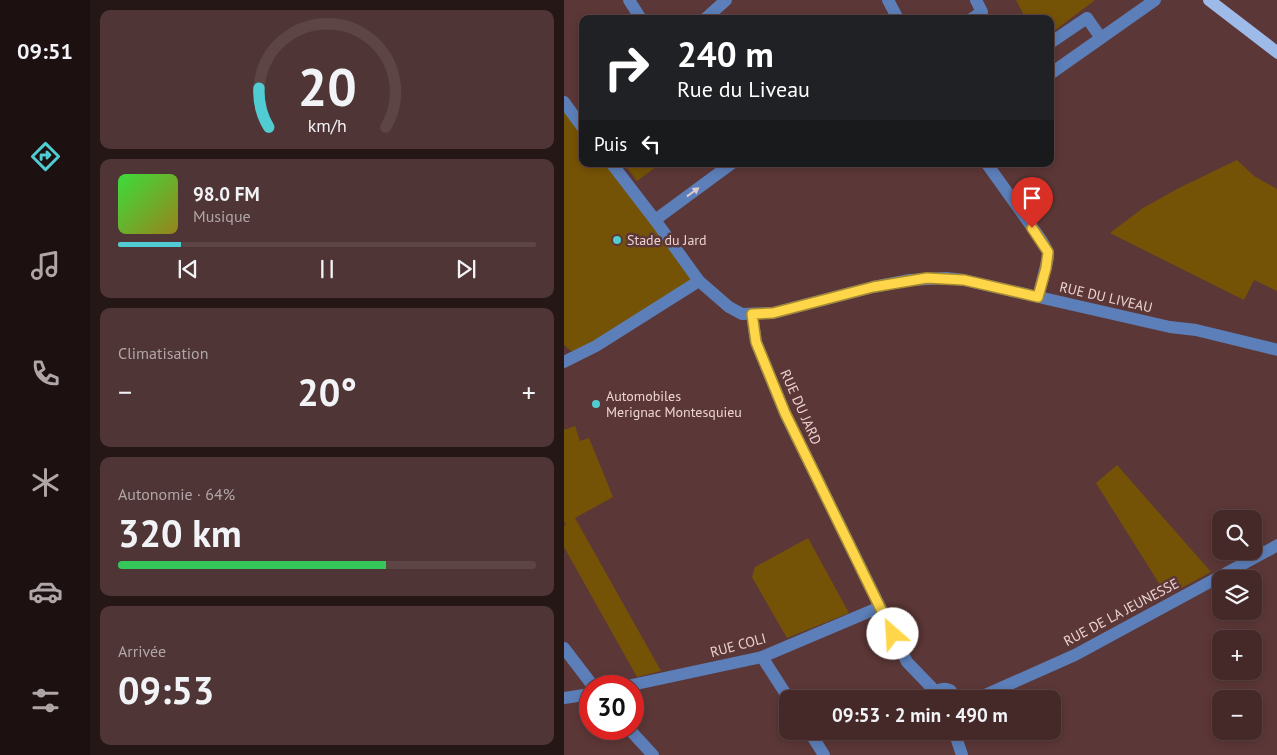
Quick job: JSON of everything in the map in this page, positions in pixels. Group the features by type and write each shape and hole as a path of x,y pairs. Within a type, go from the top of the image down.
{"main road":[{"path":"1209,0 1277,53"}],"street":[{"path":"629,0 638,15"},
{"path":"709,15 726,0"},
{"path":"888,0 896,15"},
{"path":"976,0 982,12 977,15"},
{"path":"1054,69 1155,0"},
{"path":"1054,40 1086,18 1101,38"},
{"path":"564,102 579,123"},
{"path":"614,167 699,281 728,307 742,314 752,314"},
{"path":"655,220 727,167"},
{"path":"989,167 1048,252 1046,268 1038,297"},
{"name":"RUE DU LIVEAU","path":"752,314 773,313 873,287 927,278 964,280 1170,327 1196,330 1277,350"},
{"path":"564,362 596,346 699,281"},
{"name":"RUE DU JARD","path":"752,314 756,342 785,413 907,662 930,690"},
{"name":"RUE DE LA JEUNESSE","path":"996,690 1076,655 1277,545"},
{"name":"RUE COLI","path":"644,682 762,657 880,607"},
{"path":"564,648 585,675"},
{"path":"762,657 783,690"},
{"path":"564,698 579,696"},
{"path":"639,740 653,755"},
{"path":"815,740 824,755"},
{"path":"957,740 962,755"}],"shaded area":[{"path":"1016,0 1095,0 1054,31 1054,15 1024,15"},
{"name":"Stade du Jard","path":"564,102 579,123 579,167 614,167 699,281 577,356 564,345"},
{"path":"1237,160 1254,176 1277,189 1277,291 1254,280 1244,300 1110,233 1143,208"},
{"path":"626,167 656,167 637,181"},
{"path":"575,426 580,441 589,438 613,497 575,518 661,671 644,675 636,675 564,547 564,526 566,524 564,521 564,430"},
{"path":"1117,465 1211,572 1167,596 1096,483"},
{"path":"808,538 849,613 787,638 752,577 755,567"}],"place":[{"name":"Stade du Jard","path":"617,240"},
{"name":"Automobiles Merignac Montesquieu","path":"596,404"}],"route":[{"path":"893,634 785,413 756,342 752,314 773,313 873,287 927,278 964,280 1038,297 1046,268 1048,252 1032,228"}]}
